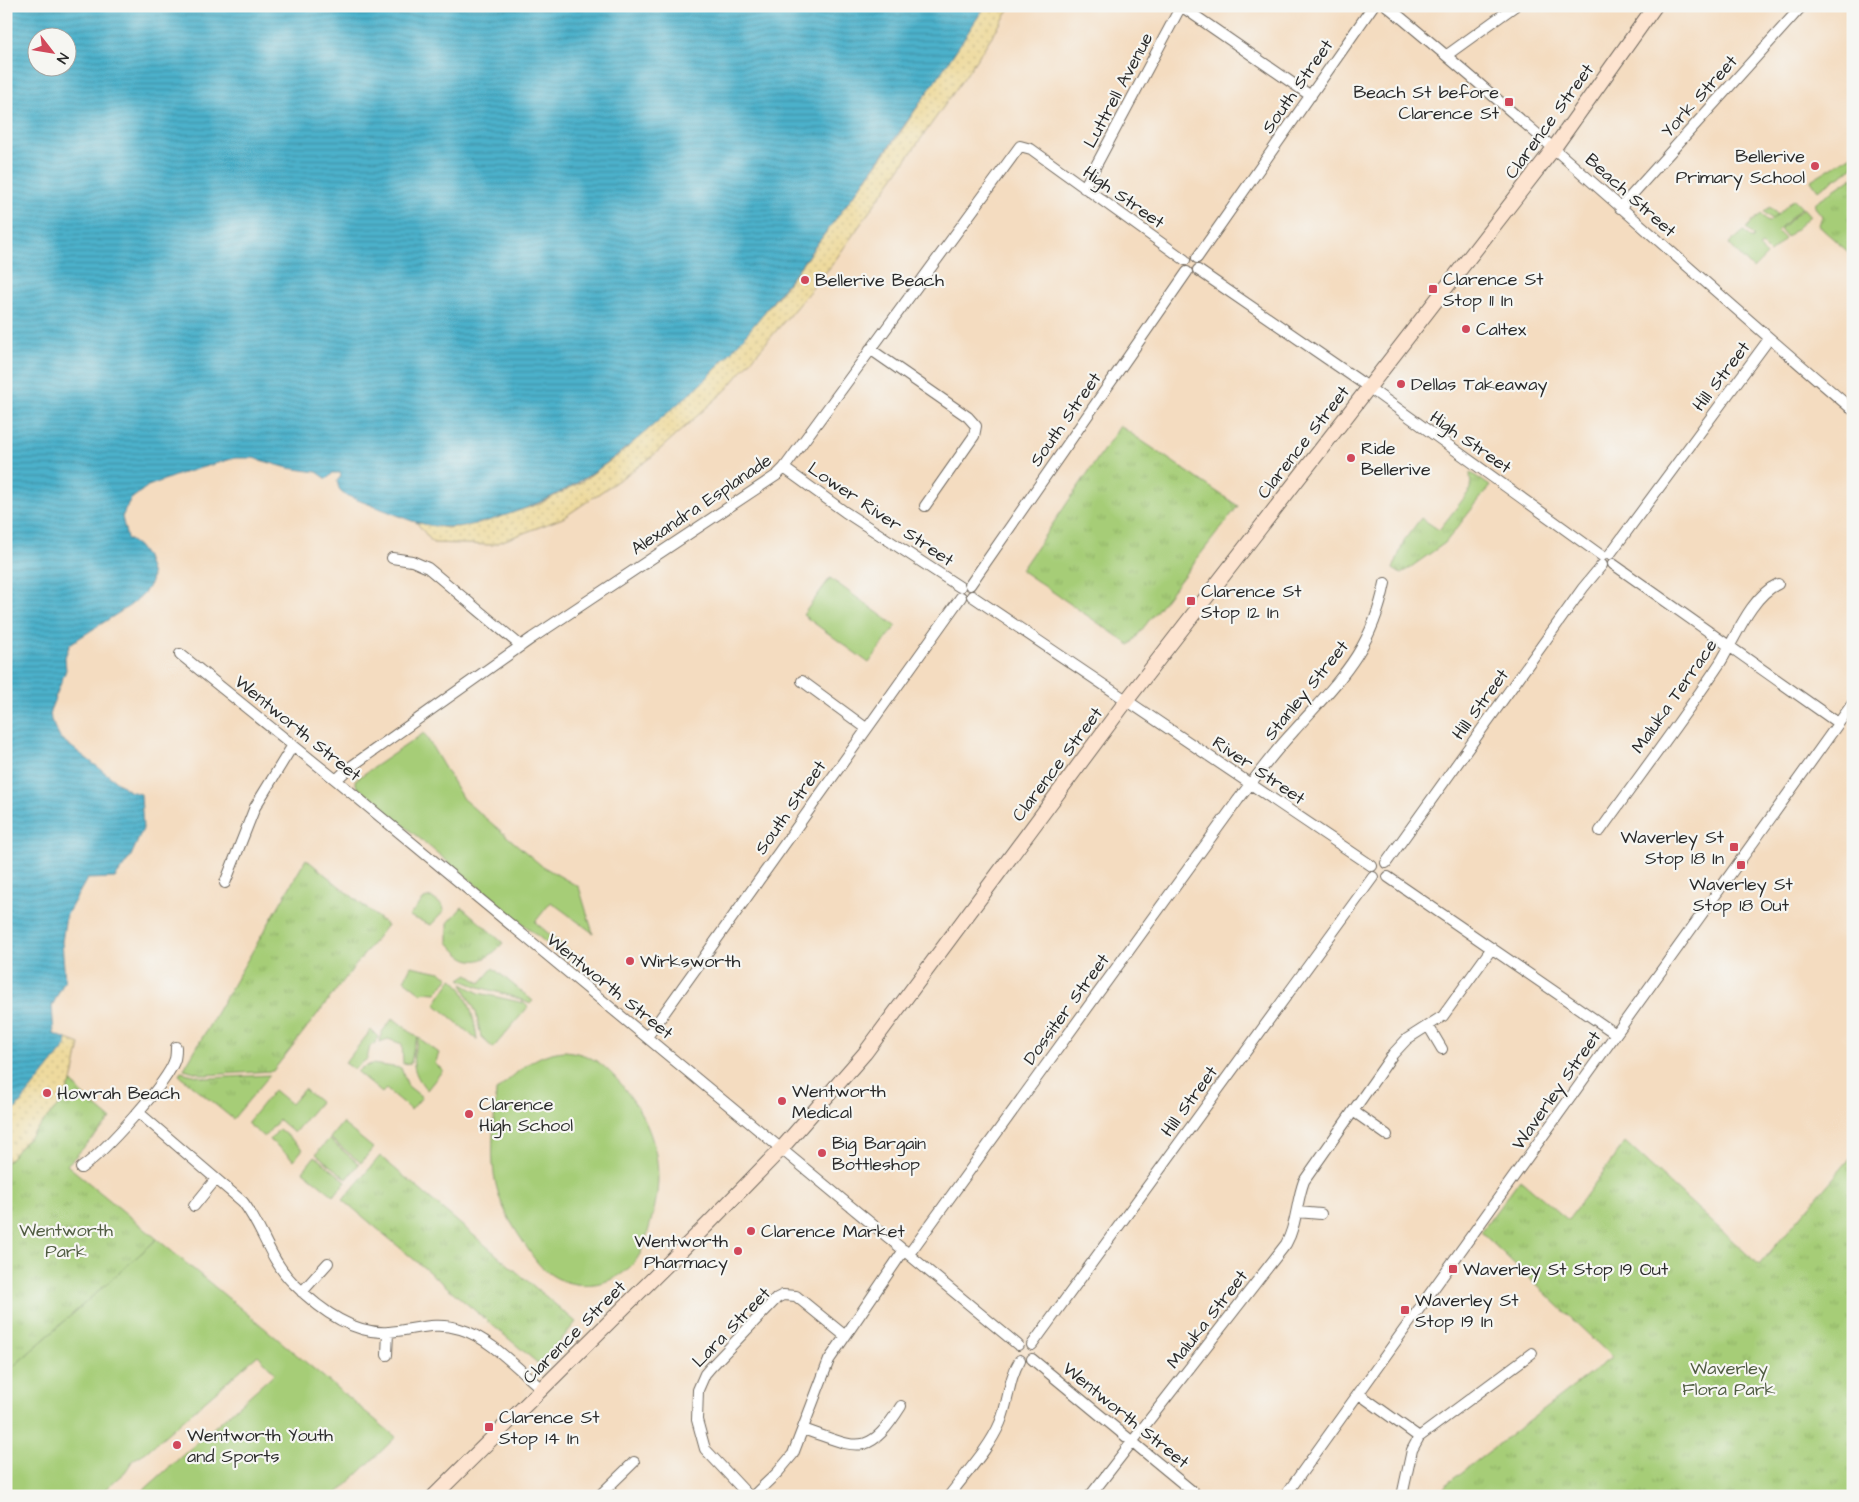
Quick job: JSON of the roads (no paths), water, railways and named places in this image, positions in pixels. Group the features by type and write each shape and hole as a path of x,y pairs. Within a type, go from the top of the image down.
{"main road":[{"name":"Clarence Street","path":"434,1496 543,1390 781,1149 888,1025 1127,700 1554,148 1654,6"}],"street":[{"path":"1181,6 1311,96"},
{"name":"Luttrell Avenue","path":"1084,188 1181,6"},
{"name":"South Street","path":"1197,258 1373,6"},
{"name":"Beach Street","path":"1387,6 1554,148 1769,339 1853,410"},
{"path":"1447,56 1515,6"},
{"name":"York Street","path":"1620,208 1802,6"},
{"name":"High Street","path":"1020,146 1031,149 1185,260"},
{"name":"Alexandra Esplanade","path":"336,780 349,768 521,646 777,476 1020,146"},
{"path":"1192,256 1197,258 1200,264 1193,271 1184,268 1185,260 1192,256"},
{"name":"South Street","path":"647,1037 963,590 1193,271"},
{"name":"High Street","path":"1193,271 1368,388 1838,723"},
{"name":"Hill Street","path":"1386,863 1583,588 1607,560 1769,339"},
{"path":"870,349 968,417 976,426 974,436 925,506"},
{"name":"Lower River Street","path":"784,468 844,512 963,590"},
{"path":"392,558 412,561 428,568 489,617 521,646"},
{"name":"Stanley Street","path":"1250,784 1291,733 1356,660 1376,619 1385,583"},
{"name":"Maluka Terrace","path":"1600,831 1761,597 1778,584"},
{"path":"963,590 966,599 972,596 1127,700"},
{"name":"Wentworth Street","path":"180,654 336,780 1018,1345"},
{"path":"802,681 866,728"},
{"name":"River Street","path":"1127,700 1373,871"},
{"name":"Waverley Street","path":"1286,1496 1853,703"},
{"path":"225,883 255,807 293,745"},
{"name":"Dossiter Street","path":"752,1496 787,1462 804,1430 824,1369 844,1335 1250,784"},
{"path":"1377,862 1386,863 1390,871 1388,877 1380,880 1373,871 1377,862"},
{"name":"Hill Street","path":"1032,1345 1373,871"},
{"path":"1388,877 1616,1034"},
{"name":"Maluka Street","path":"1090,1496 1131,1440 1286,1244 1292,1232 1304,1181 1400,1046 1429,1027 1448,1011 1492,948"},
{"path":"1429,1027 1442,1049"},
{"path":"81,1168 93,1160 138,1112 170,1069 175,1059 176,1047"},
{"path":"1353,1111 1387,1135"},
{"path":"138,1112 244,1202 252,1213 273,1259 302,1292 345,1322 373,1332 388,1332 432,1324 462,1329 484,1342 543,1390"},
{"path":"194,1206 216,1179"},
{"path":"1297,1212 1321,1214"},
{"path":"302,1292 328,1263"},
{"name":"Lara Street","path":"749,1496 705,1449 699,1435 698,1390 705,1374 777,1298 783,1295 796,1296 844,1335"},
{"path":"387,1355 388,1332"},
{"path":"1025,1342 1032,1345 1035,1352 1032,1359 1028,1361 1020,1360 1016,1353 1018,1345 1025,1342"},
{"path":"1402,1496 1412,1450 1419,1437 1532,1353"},
{"name":"Wentworth Street","path":"1032,1359 1198,1496"},
{"path":"949,1496 998,1429 1005,1411 1014,1372 1020,1360"},
{"path":"1358,1394 1419,1437"},
{"path":"804,1430 852,1445 864,1445 882,1433 901,1406"},
{"path":"599,1496 634,1462"}],"water":[{"path":"6,6 985,6 931,88 874,167 744,337 711,374 657,422 605,464 570,487 531,506 495,519 470,525 432,526 418,523 345,495 340,490 337,481 341,476 340,473 333,473 327,479 317,472 288,468 253,458 235,458 180,474 148,486 130,500 122,517 127,538 138,546 146,557 152,575 151,582 145,592 131,605 70,644 65,657 66,670 50,711 51,720 60,738 129,791 141,794 143,829 131,856 115,878 87,879 66,916 62,942 65,980 52,1006 54,1034 67,1039 65,1047 6,1121"}],"place":[{"name":"Beach St before Clarence St","path":"1509,102"},
{"name":"Bellerive Primary School","path":"1815,166"},
{"name":"Bellerive Beach","path":"805,280"},
{"name":"Clarence St Stop 11 In","path":"1433,289"},
{"name":"Caltex","path":"1466,329"},
{"name":"Dellas Takeaway","path":"1401,384"},
{"name":"Ride Bellerive","path":"1351,458"},
{"name":"Clarence St Stop 12 In","path":"1191,601"},
{"name":"Waverley St Stop 18 In","path":"1734,847"},
{"name":"Waverley St Stop 18 Out","path":"1741,865"},
{"name":"Wirksworth","path":"630,961"},
{"name":"Howrah Beach","path":"47,1093"},
{"name":"Wentworth Medical","path":"782,1101"},
{"name":"Clarence High School","path":"469,1114"},
{"name":"Big Bargain Bottleshop","path":"822,1153"},
{"name":"Clarence Market","path":"751,1231"},
{"name":"Wentworth Pharmacy","path":"738,1251"},
{"name":"Waverley St Stop 19 Out","path":"1453,1269"},
{"name":"Waverley St Stop 19 In","path":"1405,1310"},
{"name":"Clarence St Stop 14 In","path":"489,1427"},
{"name":"Wentworth Youth and Sports","path":"177,1445"}],"park label":[{"name":"Wentworth Park","path":"66,1240"},
{"name":"Waverley Flora Park","path":"1729,1378"}]}
